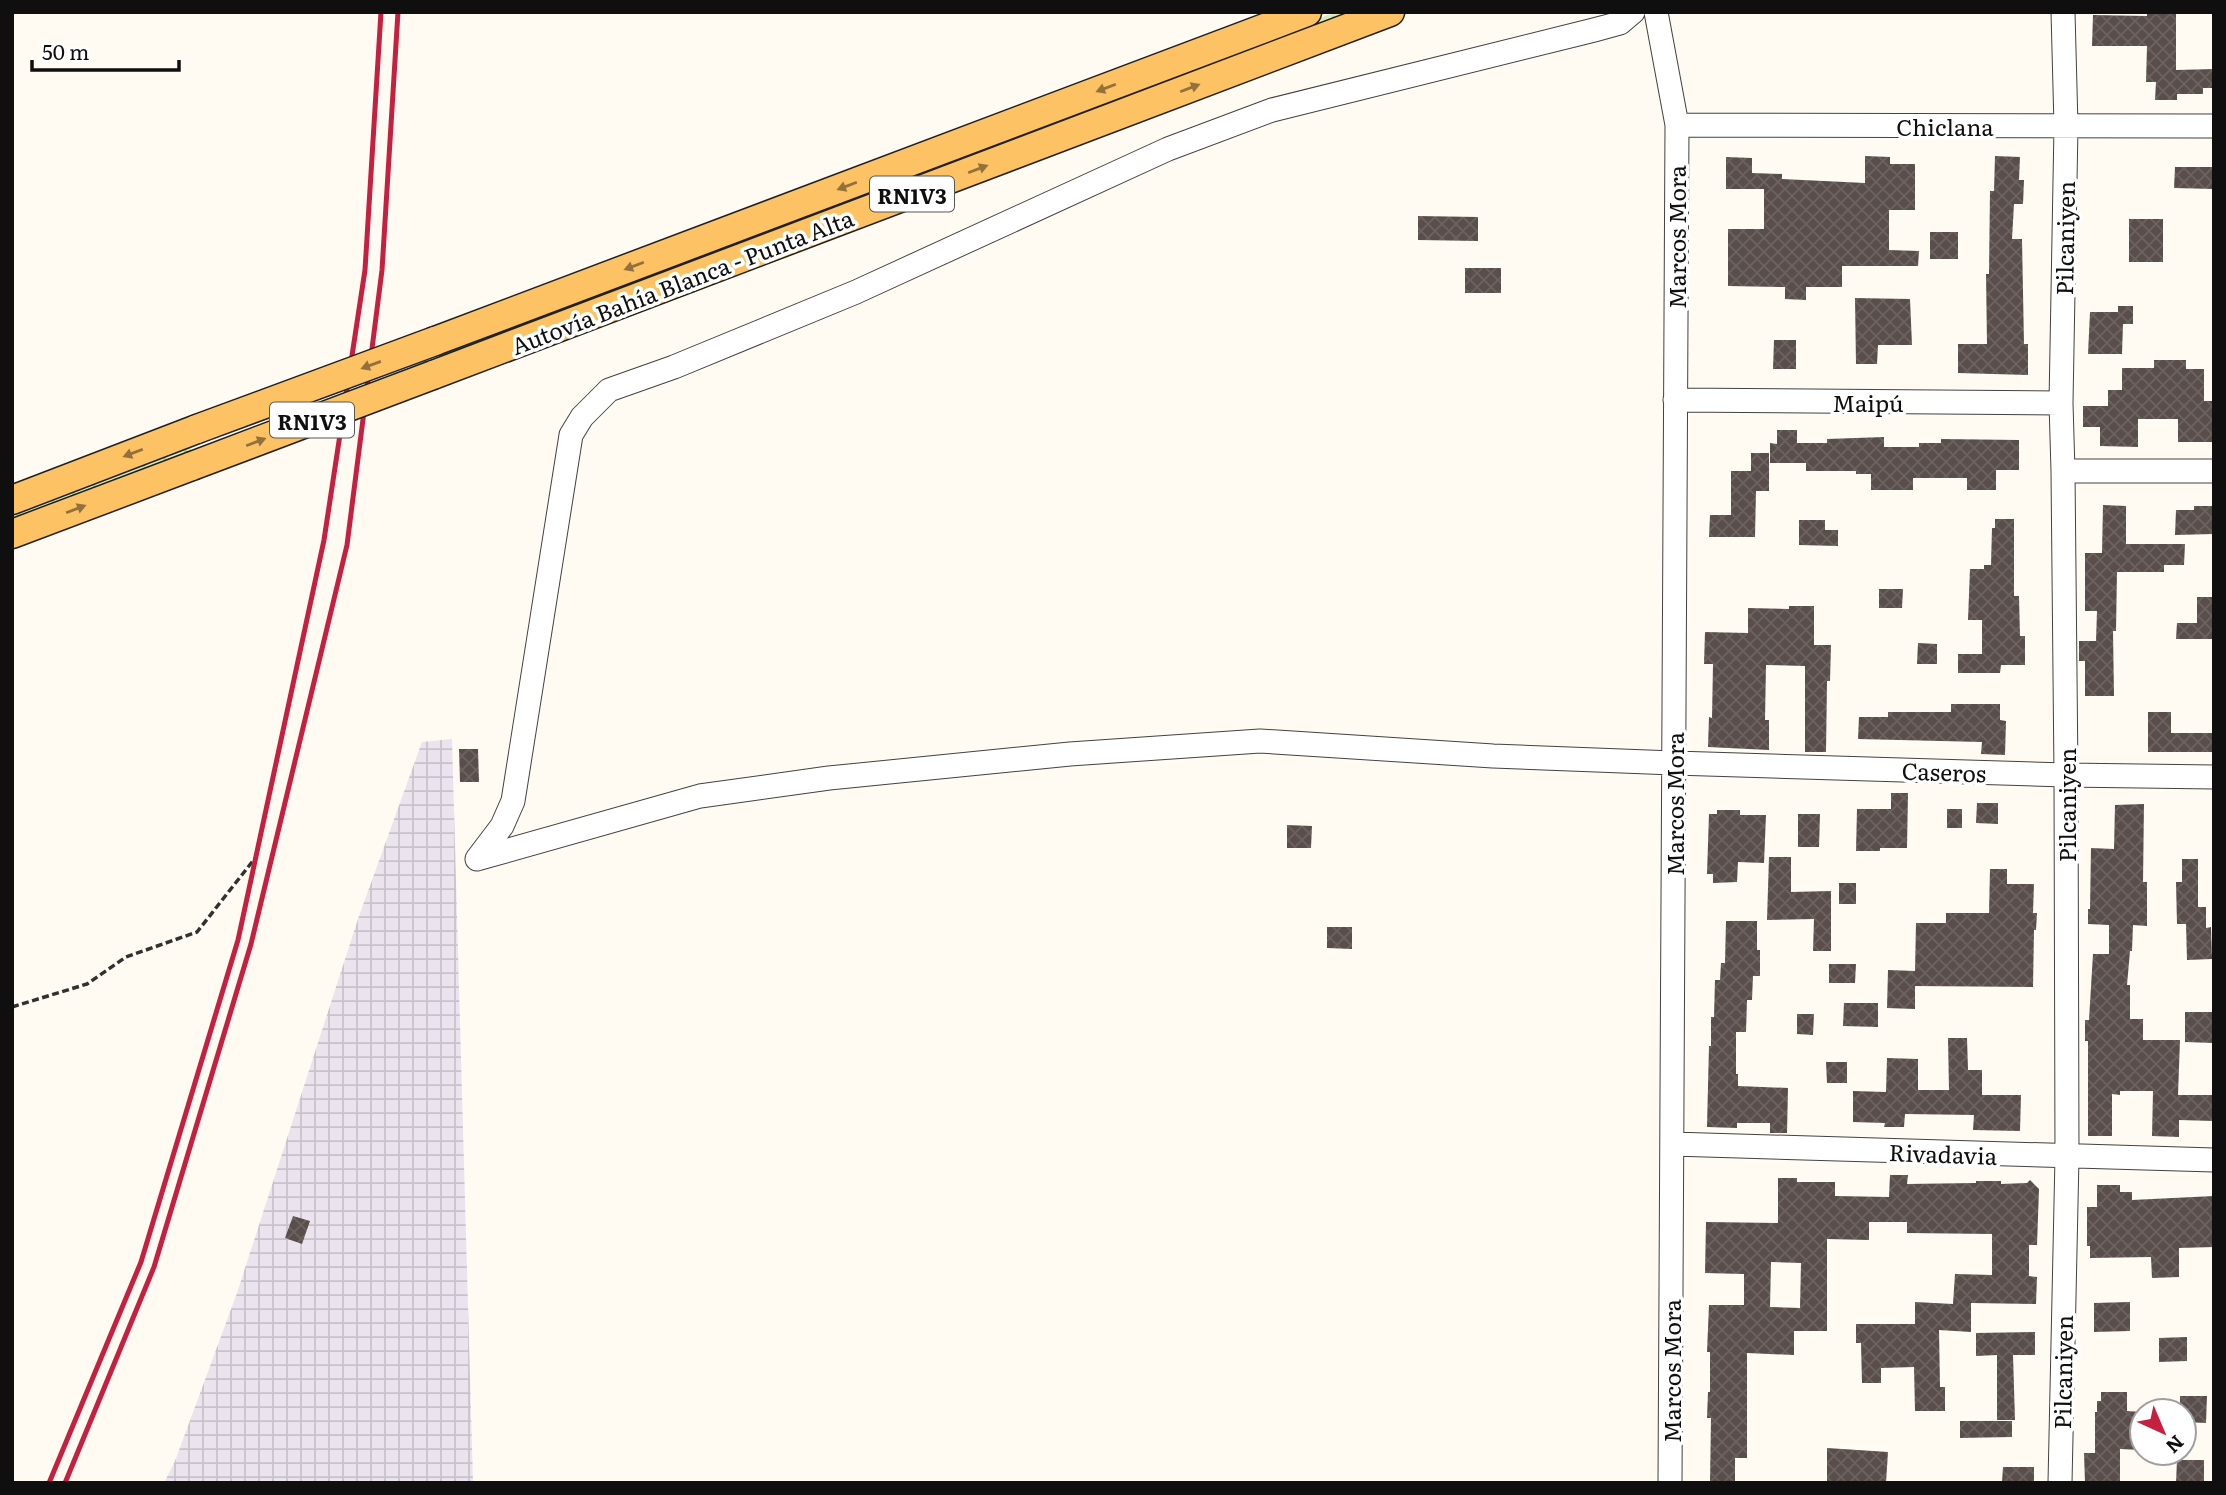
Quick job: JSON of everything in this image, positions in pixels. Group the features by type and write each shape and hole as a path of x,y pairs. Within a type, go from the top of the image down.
{"main road":[{"name":"Autovía Bahía Blanca - Punta Alta","path":"12,500 1307,12"},
{"name":"Autovía Bahía Blanca - Punta Alta","path":"12,534 1390,12"}],"street":[{"name":"Caseros","path":"1633,12 1620,23 1272,110 1168,149 856,292 674,367 610,390 582,417 571,435 513,801 502,826 477,859 700,796 829,778 1070,754 1260,741 1493,756 1674,763 2066,775 2214,776"},
{"name":"Marcos Mora","path":"1656,12 1677,125 1670,1483"},
{"name":"Pilcaniyen","path":"2060,1483 2067,1157 2061,403 2066,126 2063,12"},
{"name":"Chiclana","path":"1677,125 2214,126"},
{"name":"Maipú","path":"1675,401 2061,403"},
{"path":"2063,471 2214,471"},
{"name":"Rivadavia","path":"1672,1143 2214,1160"}],"path":[{"path":"12,1007 86,984 126,957 197,932 256,857"}],"shaded area":[{"path":"452,739 473,1483 164,1483 175,1461 237,1293 359,916 422,742"}],"green space":[{"path":"1336,12 1368,12 435,360 434,357 440,352"},
{"path":"187,447 192,451 12,522 12,513"}],"building":[{"path":"2147,12 2176,12 2176,70 2214,69 2214,88 2203,88 2203,94 2177,94 2177,100 2155,100 2156,82 2146,82 2147,46 2092,46 2093,15 2147,16"},
{"path":"1865,156 1890,157 1890,164 1915,164 1915,210 1889,210 1889,250 1919,251 1918,266 1842,266 1842,287 1806,287 1806,300 1785,299 1785,287 1728,286 1728,229 1764,229 1764,189 1726,189 1726,157 1752,158 1752,173 1782,174 1782,179 1865,183"},
{"path":"1995,156 2020,157 2019,180 2024,180 2023,204 2014,204 2012,239 2022,239 2024,344 2028,344 2028,375 1958,373 1958,344 1987,344 1986,274 1989,274 1990,191 1994,191"},
{"path":"2175,167 2214,167 2214,189 2174,188"},
{"path":"1418,216 1478,217 1478,241 1418,240"},
{"path":"2129,219 2163,219 2163,262 2129,262"},
{"path":"1930,232 1958,232 1958,259 1930,259"},
{"path":"1465,268 1501,268 1501,293 1465,293"},
{"path":"1855,298 1910,299 1912,345 1878,345 1877,364 1856,364"},
{"path":"2118,306 2133,306 2133,324 2123,324 2122,354 2088,354 2090,312 2118,312"},
{"path":"1774,340 1796,340 1796,369 1773,369"},
{"path":"2154,360 2186,360 2186,369 2204,369 2204,401 2214,401 2214,442 2178,442 2178,419 2138,419 2138,447 2100,446 2100,427 2083,427 2083,406 2108,406 2108,390 2122,390 2122,368 2154,368"},
{"path":"1777,430 1797,430 1797,443 1884,437 1884,447 1919,447 1919,443 1941,443 1941,439 2019,440 2019,470 1996,470 1996,490 1967,490 1967,478 1913,478 1913,490 1871,490 1871,474 1856,474 1856,471 1806,471 1806,463 1770,463 1770,443 1777,444"},
{"path":"1751,453 1769,453 1769,491 1756,491 1755,537 1709,537 1710,515 1731,515 1731,471 1751,471"},
{"path":"2103,505 2126,506 2126,544 2185,544 2184,565 2164,565 2164,572 2117,572 2116,631 2113,631 2114,696 2085,696 2085,661 2079,661 2079,641 2096,641 2097,611 2085,611 2085,553 2102,553"},
{"path":"2194,506 2214,506 2214,534 2175,535 2176,510 2194,510"},
{"path":"1995,519 2014,519 2014,596 2019,596 2020,636 2025,636 2025,665 2001,665 2000,673 1958,673 1958,654 1982,654 1982,620 1968,620 1970,569 1984,569 1984,565 1991,565 1992,528 1995,528"},
{"path":"1799,520 1825,520 1825,530 1838,530 1838,546 1799,545"},
{"path":"1879,589 1903,589 1902,608 1879,608"},
{"path":"2197,597 2214,597 2214,639 2176,639 2177,623 2197,623"},
{"path":"1789,606 1814,606 1814,645 1831,645 1830,681 1827,681 1826,752 1805,752 1805,666 1766,665 1765,720 1769,720 1769,750 1708,747 1709,717 1712,718 1713,664 1704,664 1705,632 1748,633 1748,608 1789,609"},
{"path":"1918,643 1937,644 1937,664 1917,664"},
{"path":"1951,704 2000,704 2000,720 2006,721 2005,755 1981,754 1982,742 1858,739 1859,717 1888,717 1888,712 1951,712"},
{"path":"2148,712 2171,712 2171,733 2214,733 2214,752 2148,752"},
{"path":"459,749 478,749 479,782 460,782"},
{"path":"1891,793 1908,793 1907,848 1856,851 1857,809 1891,809"},
{"path":"1977,803 1998,803 1998,824 1976,823"},
{"path":"2144,804 2143,882 2147,882 2147,926 2133,925 2127,985 2130,985 2130,1019 2143,1019 2143,1040 2180,1040 2178,1095 2214,1095 2214,1121 2179,1120 2179,1137 2152,1136 2153,1091 2120,1091 2120,1095 2112,1094 2112,1136 2088,1136 2088,1041 2085,1041 2085,1020 2089,1020 2093,954 2109,954 2109,925 2088,924 2091,848 2114,849 2115,805"},
{"path":"1947,809 1962,809 1962,828 1947,828"},
{"path":"1717,810 1740,810 1740,815 1766,815 1764,863 1738,862 1737,882 1713,883 1713,874 1707,874 1709,814 1717,814"},
{"path":"1798,814 1820,814 1819,847 1798,847"},
{"path":"1287,825 1312,826 1311,848 1287,848"},
{"path":"1769,857 1791,857 1791,892 1831,891 1831,951 1813,951 1814,919 1767,920"},
{"path":"2182,859 2198,859 2198,907 2206,907 2206,928 2211,927 2212,959 2187,960 2186,924 2177,924 2176,882 2182,882"},
{"path":"1990,869 2007,869 2007,884 2034,884 2033,913 2037,913 2033,987 1915,986 1915,1009 1887,1008 1888,970 1915,971 1916,923 1946,923 1946,913 1989,913"},
{"path":"1839,883 1856,883 1856,904 1839,904"},
{"path":"1726,921 1757,921 1757,950 1760,950 1760,976 1753,976 1752,1000 1747,1000 1746,1032 1736,1032 1738,1086 1788,1088 1787,1133 1770,1133 1770,1123 1737,1123 1737,1128 1707,1127 1711,1017 1714,1017 1715,980 1720,980 1721,963 1725,963"},
{"path":"1327,927 1352,927 1352,949 1327,948"},
{"path":"1829,964 1856,964 1855,983 1829,983"},
{"path":"1844,1003 1878,1003 1878,1027 1843,1026"},
{"path":"2185,1012 2214,1012 2214,1043 2185,1042"},
{"path":"1797,1014 1814,1014 1813,1035 1797,1034"},
{"path":"1948,1038 1967,1038 1968,1070 1982,1070 1982,1095 2021,1095 2020,1131 1973,1130 1974,1115 1905,1114 1904,1127 1884,1127 1885,1123 1853,1122 1853,1091 1886,1092 1887,1058 1918,1059 1918,1090 1949,1090"},
{"path":"1826,1062 1847,1062 1847,1083 1827,1083"},
{"path":"1890,1175 1908,1175 1907,1184 2001,1181 2001,1184 2027,1183 2030,1180 2039,1189 2037,1245 2029,1245 2029,1276 2037,1277 2036,1304 1971,1303 1971,1332 1939,1330 1940,1387 1945,1387 1945,1411 1915,1411 1914,1367 1881,1368 1881,1383 1862,1383 1861,1343 1856,1343 1856,1324 1915,1324 1915,1302 1953,1304 1955,1274 1992,1275 1992,1234 1907,1233 1907,1222 1869,1222 1869,1240 1827,1239 1827,1331 1794,1331 1794,1355 1747,1353 1747,1458 1735,1458 1735,1483 1710,1483 1711,1418 1707,1418 1710,1392 1710,1352 1707,1352 1709,1305 1744,1305 1744,1274 1705,1273 1706,1222 1778,1223 1778,1178 1797,1178 1797,1182 1835,1182 1835,1196 1889,1197","holes":["1771,1262 1801,1263 1800,1308 1770,1307"]},
{"path":"2097,1185 2120,1185 2120,1192 2132,1192 2132,1200 2214,1196 2214,1247 2179,1248 2179,1277 2152,1278 2151,1257 2090,1258 2090,1246 2087,1246 2087,1207 2097,1207"},
{"path":"293,1216 310,1221 302,1244 285,1238"},
{"path":"2130,1302 2130,1331 2094,1332 2094,1303"},
{"path":"2035,1332 2035,1355 2013,1355 2015,1420 1997,1420 1997,1355 1976,1356 1976,1333"},
{"path":"2187,1337 2187,1361 2159,1362 2159,1338"},
{"path":"2101,1392 2127,1392 2128,1449 2120,1449 2120,1483 2085,1483 2084,1453 2095,1453 2095,1412 2097,1401 2101,1401"},
{"path":"2207,1396 2206,1423 2198,1423 2198,1397 2180,1397"},
{"path":"1960,1421 2012,1421 2012,1437 1960,1438"},
{"path":"1827,1448 1888,1452 1886,1483 1827,1482"},
{"path":"2198,1460 2204,1460 2204,1483 2176,1483 2177,1467 2198,1467"},
{"path":"2003,1467 2034,1467 2034,1482 2002,1482"}],"railway":[{"path":"49,1483 141,1262 238,940 324,540 365,270 381,12"},
{"path":"65,1483 154,1267 251,944 347,545 382,270 398,12"}]}
